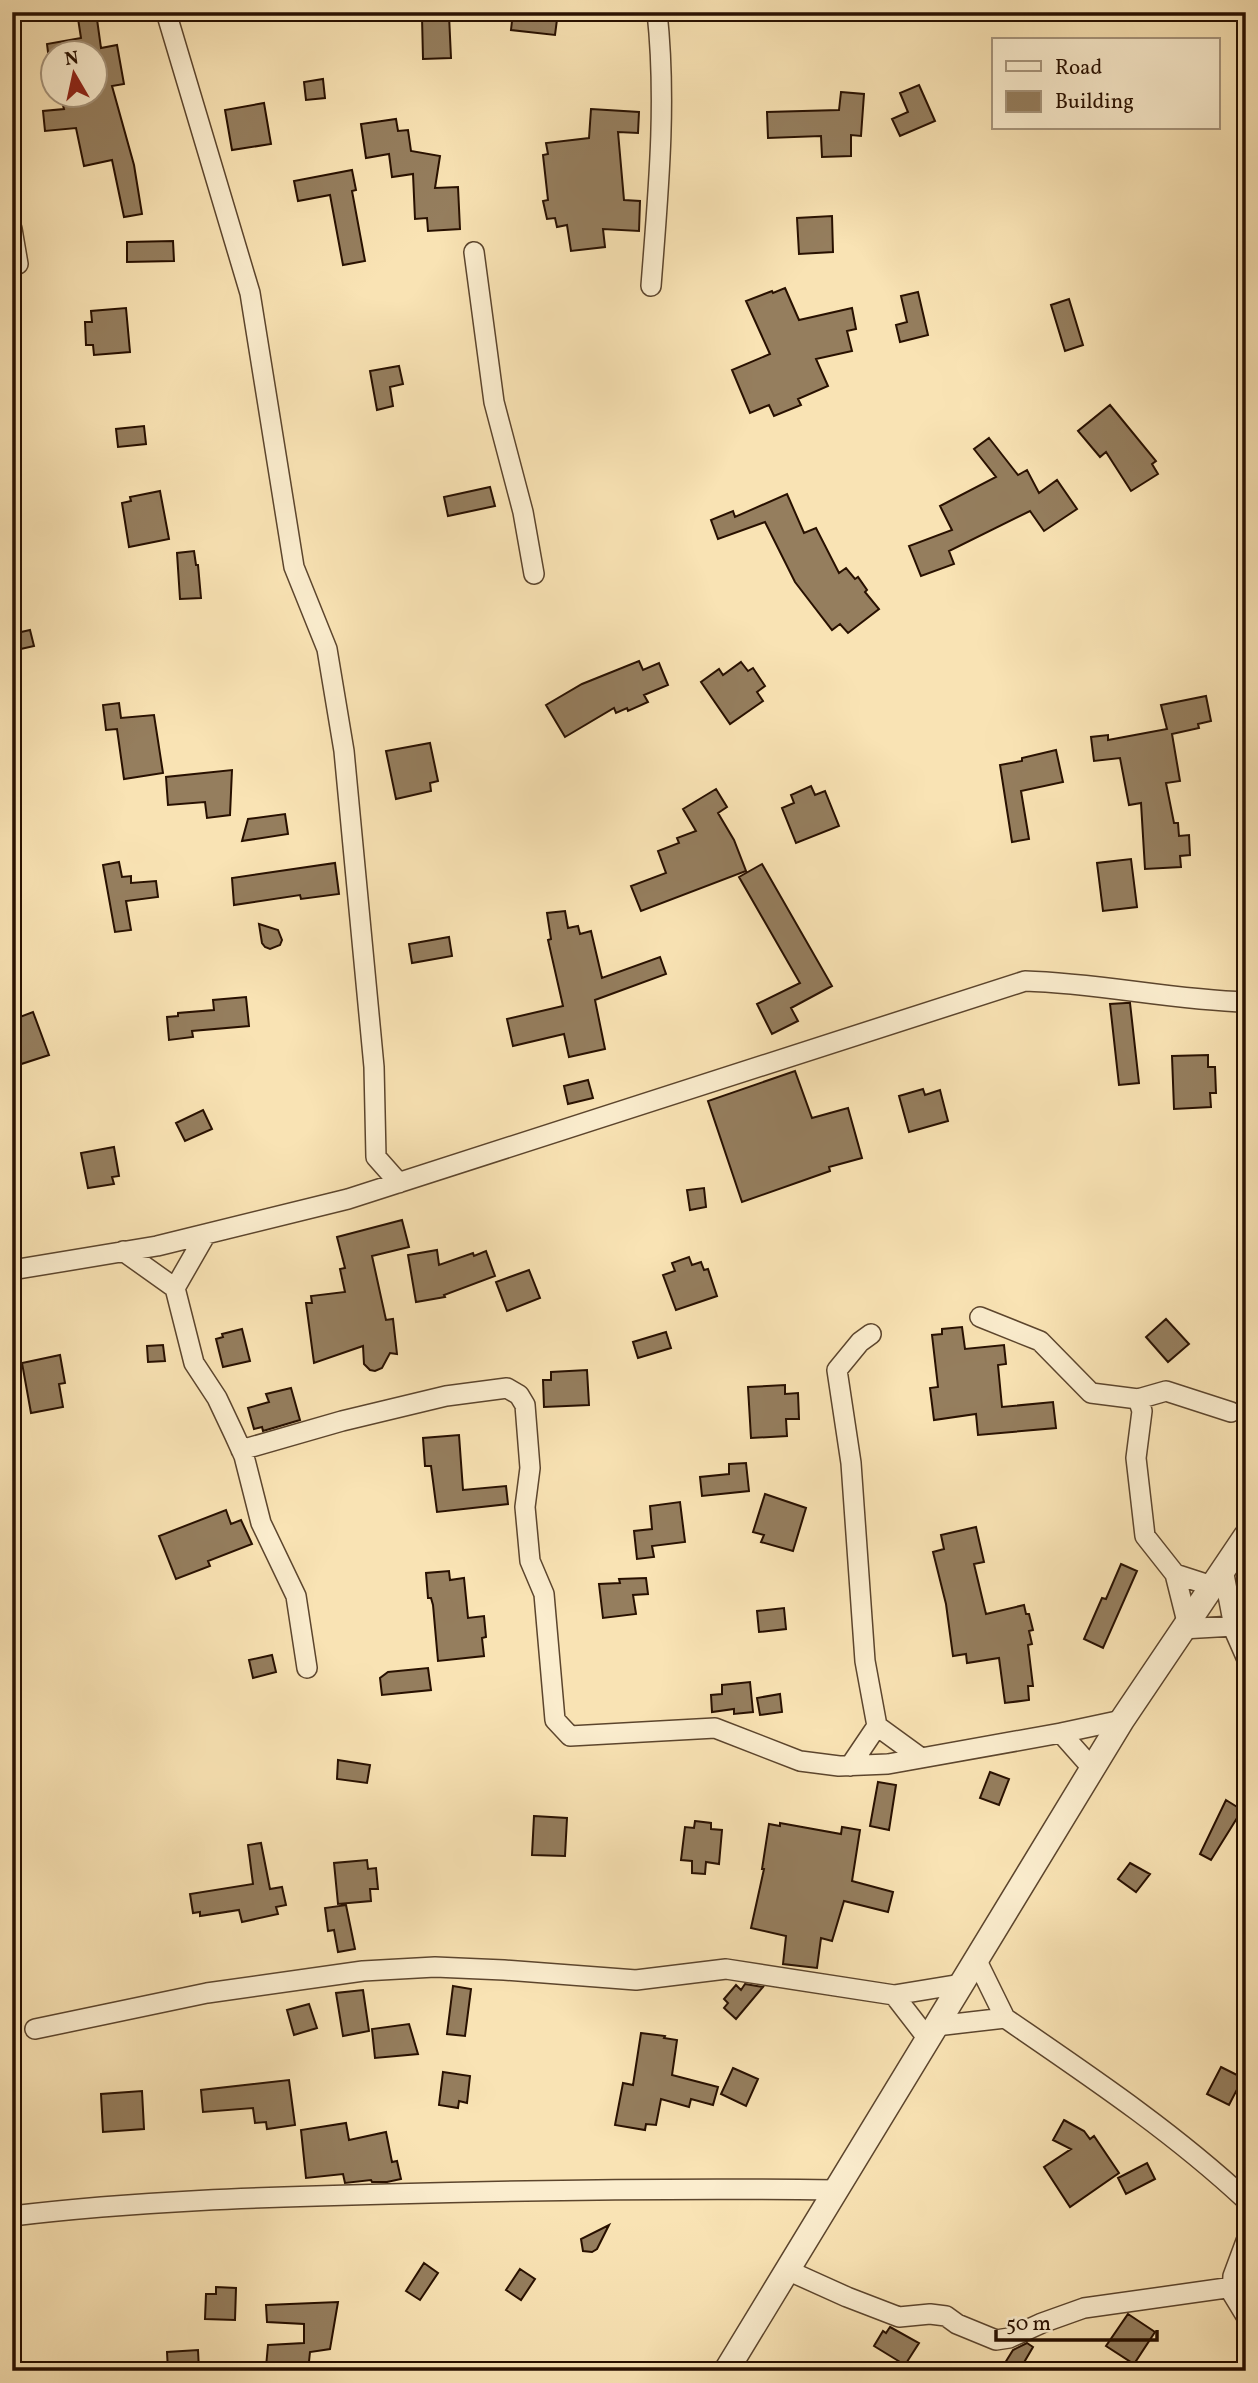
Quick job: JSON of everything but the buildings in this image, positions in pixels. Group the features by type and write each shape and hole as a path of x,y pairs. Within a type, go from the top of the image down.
{"street":[{"path":"166,12 250,293 293,567 327,649 345,765 374,1068 376,1157 399,1183"},
{"path":"651,286 659,177 662,62 657,12"},
{"path":"12,229 18,264 12,261"},
{"path":"474,252 494,401 523,512 534,574"},
{"path":"12,1270 158,1246 348,1199 1025,981 1065,982 1202,1001 1246,1002"},
{"path":"175,1288 206,1234"},
{"path":"123,1251 175,1288 194,1363 217,1398 242,1450 261,1523 296,1596 307,1668"},
{"path":"980,1317 1040,1340 1091,1392 1138,1399 1166,1391 1231,1412"},
{"path":"871,1334 860,1342 837,1370 851,1463 864,1661 877,1726 921,1758"},
{"path":"242,1450 446,1396 507,1388 519,1395 525,1405 530,1468 525,1507 530,1560 544,1594 555,1720 570,1735 715,1728 800,1761 850,1766 888,1764 1122,1720"},
{"path":"1138,1399 1142,1411 1136,1458 1145,1536 1175,1574 1185,1626"},
{"path":"733,2366 835,2190 1092,1768 1246,1536"},
{"path":"1175,1574 1217,1577"},
{"path":"1217,1577 1246,1657"},
{"path":"1185,1626 1234,1626"},
{"path":"850,1766 877,1726"},
{"path":"1061,1732 1092,1768"},
{"path":"976,1959 1005,2018 1137,2108 1211,2167 1246,2200"},
{"path":"35,2029 206,1993 363,1971 435,1967 635,1980 726,1969 894,1995 961,1984"},
{"path":"894,1995 932,2032"},
{"path":"932,2032 1005,2018"},
{"path":"12,2216 67,2208 262,2197 487,2191 835,2190"},
{"path":"1246,2241 1233,2276 1232,2293 1246,2316"},
{"path":"787,2270 900,2317 930,2314 946,2316 957,2324 996,2340 1009,2338 1084,2308 1233,2287"}]}
